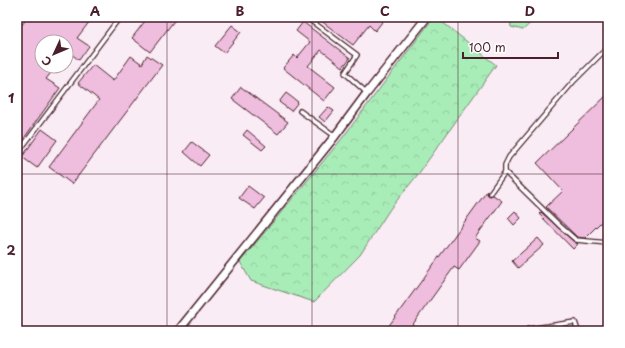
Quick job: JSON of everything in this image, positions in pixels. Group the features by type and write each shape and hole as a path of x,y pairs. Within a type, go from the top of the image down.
{"street":[{"path":"178,331 335,136 427,17"}],"lane":[{"path":"17,154 120,17"},
{"path":"306,17 357,55 345,73 367,93"},
{"path":"608,46 573,82 510,157 505,165 506,172 576,240 608,243"},
{"path":"300,111 335,136"},
{"path":"490,193 506,172"},
{"path":"526,331 528,329 575,322 578,331"}],"green space":[{"path":"434,17 436,17 496,65 419,173 390,209 360,255 314,302 251,281 240,262 340,141"},
{"path":"510,17 537,17 523,30 511,27"}],"building":[{"path":"28,17 93,17 77,38 89,46 79,60 74,56 74,34 34,34 34,74 50,74 46,79 60,88 17,148 17,31"},
{"path":"148,17 177,17 150,52 132,38"},
{"path":"316,17 386,17 375,31 369,25 353,45"},
{"path":"303,22 350,58 343,67 321,50 308,66 335,87 324,101 283,68 294,55 297,58 310,42 296,31"},
{"path":"232,25 241,32 224,53 215,46"},
{"path":"147,55 162,65 72,184 49,167 99,100 78,83 93,65 113,81 131,56 142,64"},
{"path":"241,87 288,122 278,134 232,99"},
{"path":"286,93 298,102 291,111 279,102"},
{"path":"608,94 608,225 603,220 585,238 577,237 546,207 563,191 537,163"},
{"path":"328,107 334,111 325,122 319,117"},
{"path":"42,129 57,140 37,168 22,157"},
{"path":"247,130 266,146 262,150 243,135"},
{"path":"192,142 209,155 200,166 184,152"},
{"path":"248,186 264,198 255,209 239,198"},
{"path":"487,191 488,195 493,195 502,201 475,238 480,241 459,270 454,267 408,331 385,331"},
{"path":"515,211 521,218 514,225 508,218"},
{"path":"541,212 578,244 573,249 539,214"},
{"path":"538,238 544,245 518,268 512,261"}]}
